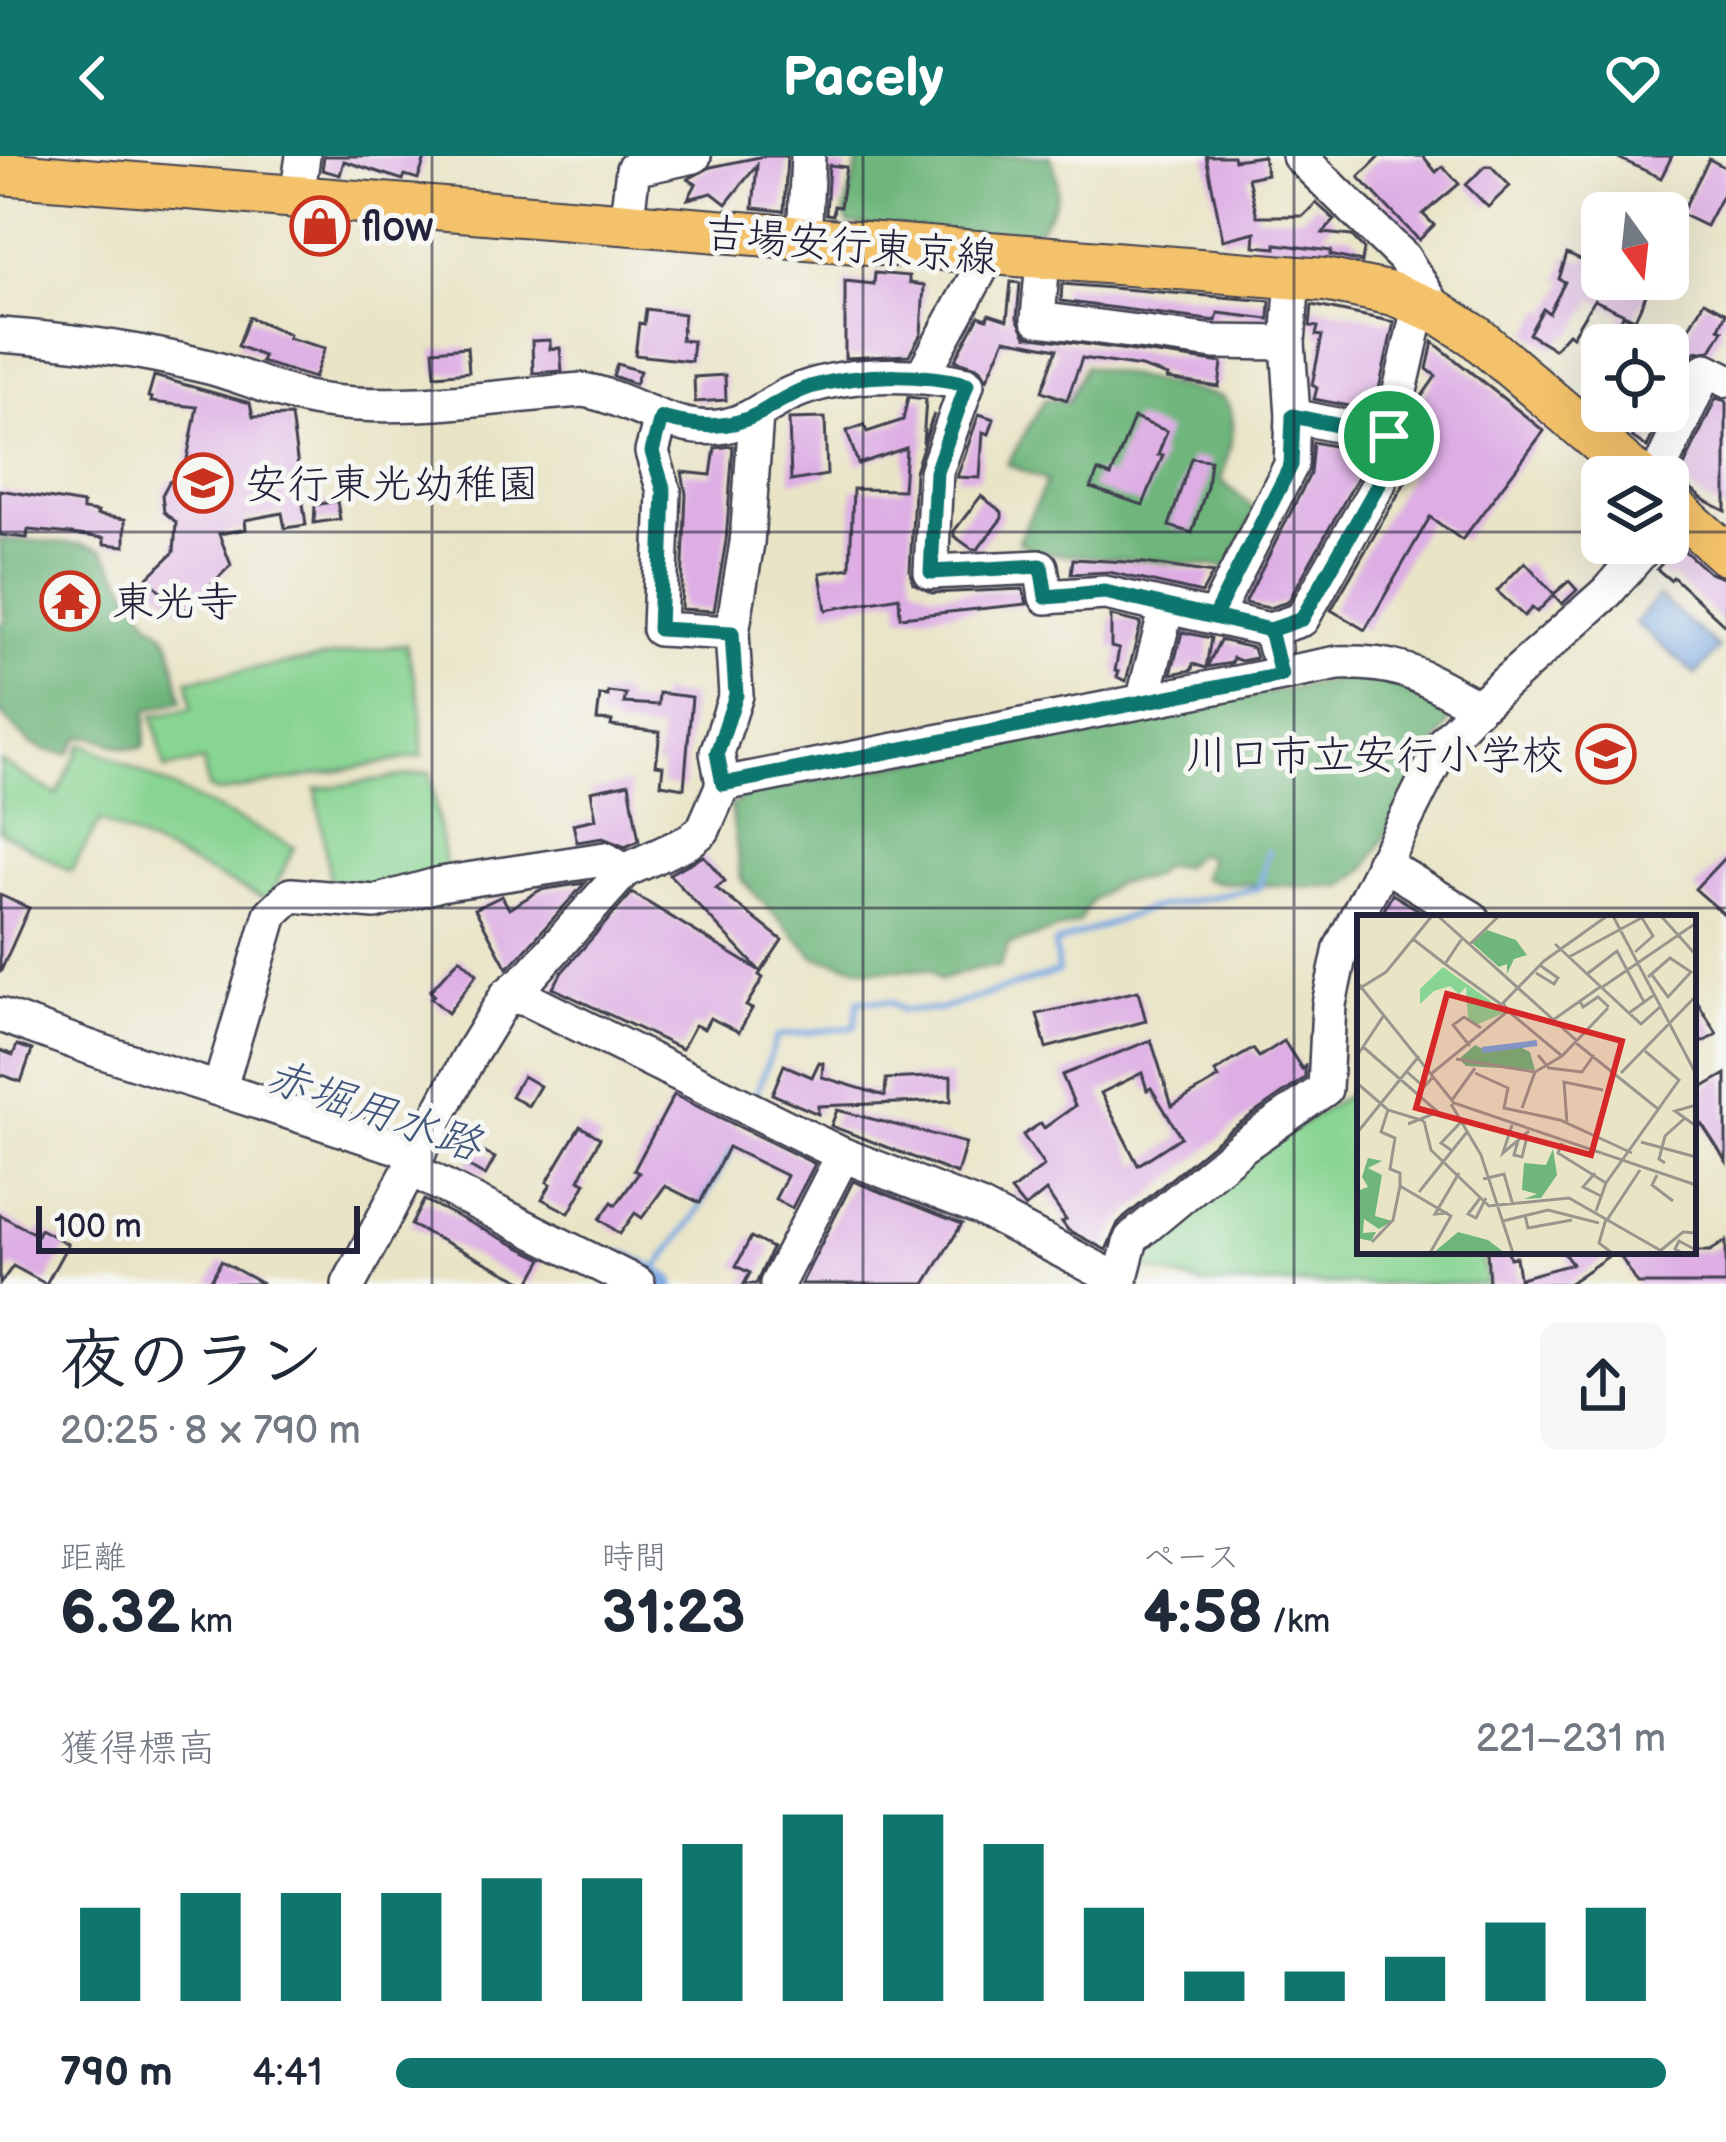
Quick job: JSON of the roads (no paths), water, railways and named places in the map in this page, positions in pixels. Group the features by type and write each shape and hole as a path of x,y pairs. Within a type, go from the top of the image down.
{"main road":[{"name":"吉場安行東京線","path":"0,173 300,177 626,226 1355,286 1430,308 1475,336 1615,456"},
{"path":"1689,522 1726,554"}],"street":[{"path":"626,226 633,162 694,156"},
{"path":"804,240 808,156"},
{"path":"0,335 116,348 214,368 321,401 371,405 582,389 611,394 661,418 698,427 725,426 756,416 790,394 855,378 923,374 967,384 936,472 931,572 1041,566 1046,597 1105,592 1270,630 1302,619 1379,483 1430,308 1402,257 1299,156"},
{"path":"923,374 989,254"},
{"path":"1043,259 1038,319 1214,342 1288,343"},
{"path":"1214,617 1291,465 1288,343 1293,278"},
{"path":"1682,456 1706,370 1726,380"},
{"path":"349,1284 469,1057 507,995 531,975 624,871 688,842 703,830 723,784 717,753 736,695 732,633 747,543 756,416"},
{"path":"1293,416 1389,436"},
{"path":"661,418 652,452 664,491 659,629 732,633"},
{"path":"507,995 530,1000 843,1156 980,1208 1122,1283 1131,1240 1243,1146 1325,1089 1343,1055 1329,1004 1341,949 1445,741 1607,592 1631,564"},
{"path":"1143,701 1167,607"},
{"path":"1270,630 1281,675"},
{"path":"723,784 1338,663 1382,662 1417,674 1478,706"},
{"path":"220,1087 271,914 291,895 375,902 440,884 605,859 624,871"},
{"path":"1382,862 1467,915"},
{"path":"0,1015 220,1087 416,1162 638,1284"},
{"path":"777,1284 843,1156"}],"water":[{"path":"1658,596 1719,648 1696,675 1635,623"}],"waterway":[{"path":"754,1100 777,1036 855,1027 858,1000 891,1002 902,1010 939,1010 1058,972 1055,944 1148,909 1259,888 1268,851"},
{"path":"651,1276 694,1218 734,1146"},
{"name":"赤堀用水路","path":"624,1262 664,1284"}],"place":[{"name":"flow","path":"320,226"},
{"name":"安行東光幼稚園","path":"203,483"},
{"name":"東光寺","path":"70,601"},
{"name":"川口市立安行小学校","path":"1606,754"}]}
